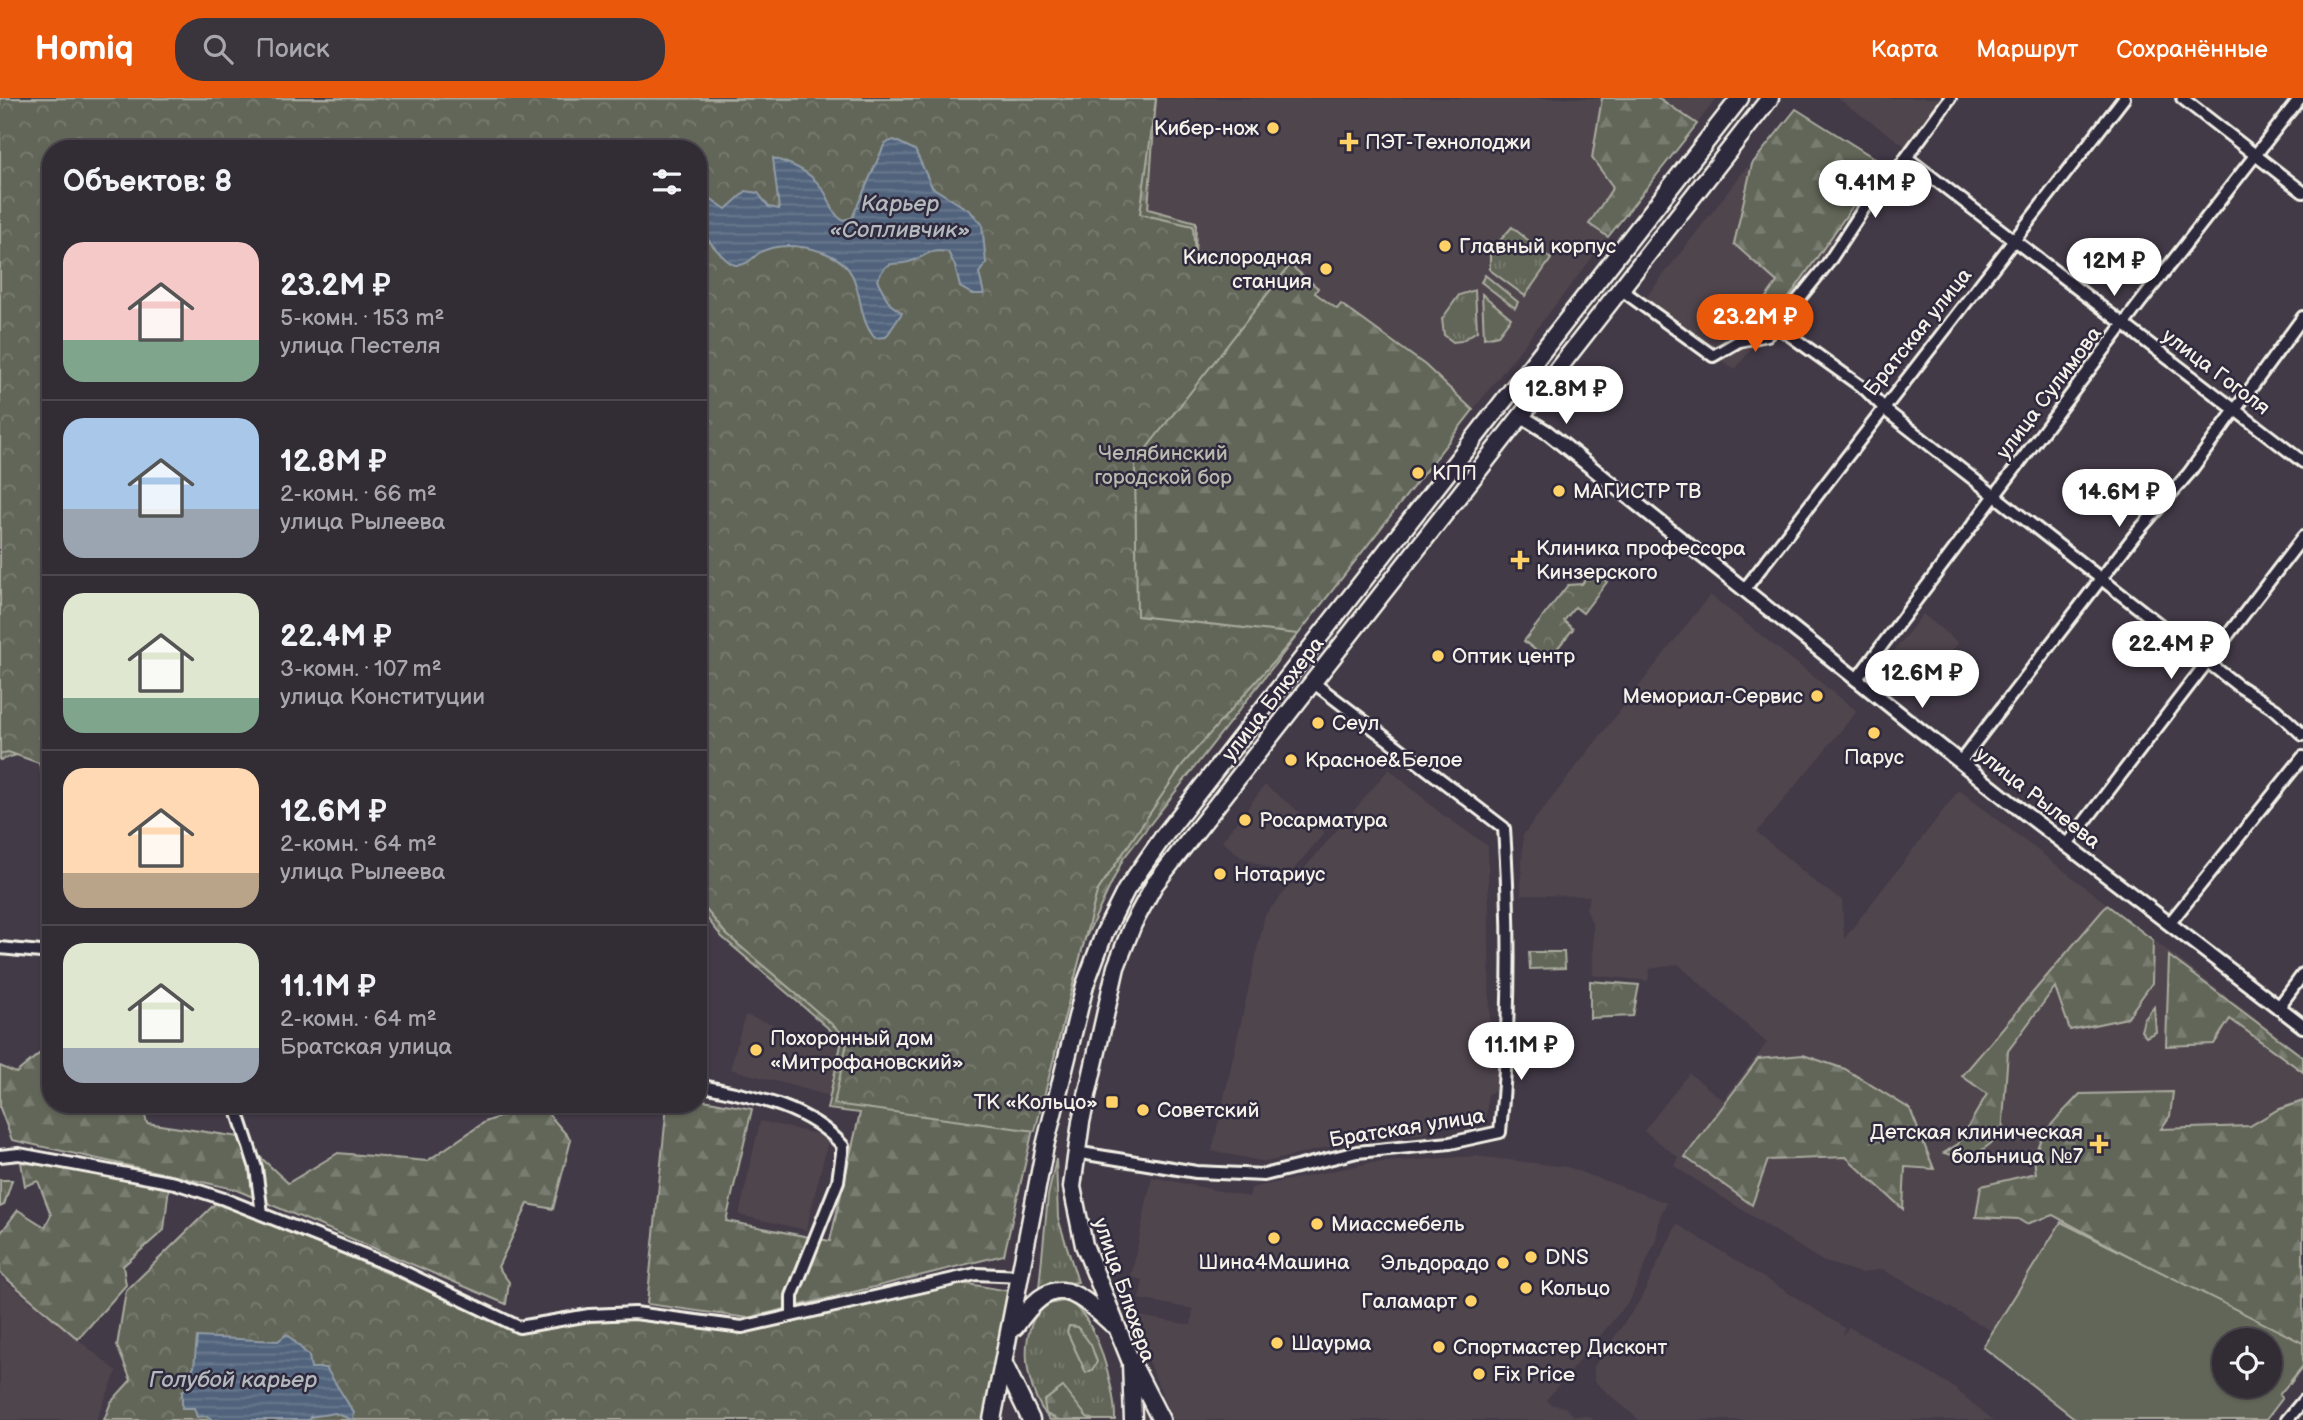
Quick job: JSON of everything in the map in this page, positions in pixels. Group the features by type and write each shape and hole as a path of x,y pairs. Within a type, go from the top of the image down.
{"main road":[{"name":"улица Блюхера","path":"992,1420 1051,1119 1085,985 1104,934 1126,890 1503,400 1740,98"},
{"name":"улица Блюхера","path":"1133,1420 1131,1362 1084,1245 1074,1208 1072,1187 1075,1152 1116,967 1133,924 1154,885 1770,98"},
{"path":"1503,400 1521,416"},
{"path":"1011,1333 1029,1306 1046,1294 1059,1290 1084,1298 1117,1328"},
{"path":"1131,1362 1161,1420"},
{"path":"1004,1364 1031,1420"}],"street":[{"path":"1619,288 1713,356 1739,341 1767,335 1777,327 1828,263 1868,202 1907,158 1950,98"},
{"name":"Братская улица","path":"1744,590 2124,98"},
{"path":"2182,98 2303,192"},
{"name":"улица Сулимова","path":"1856,680 2124,327 2138,304 2300,98"},
{"name":"улица Гоголя","path":"1907,158 2303,462"},
{"path":"1960,762 2102,577 2189,473 2303,317"},
{"path":"1777,327 1866,390 1883,407 1995,496 2237,685 2276,710 2303,734"},
{"name":"улица Рылеева","path":"1521,416 1547,432 1960,762 2303,1026"},
{"path":"2067,845 2303,537"},
{"name":"Братская улица","path":"1075,1152 1196,1172 1264,1175 1357,1152 1450,1143 1500,1132 1506,1071 1508,953 1504,828 1314,683"},
{"path":"2169,924 2303,757"},
{"path":"0,948 42,952"},
{"path":"2278,1008 2303,974"},
{"path":"707,1088 763,1099 794,1112 826,1127 842,1146 838,1181 792,1297 792,1314"},
{"path":"238,1113 256,1168 262,1214"},
{"path":"0,1156 19,1154 176,1183 392,1266 519,1327 590,1315 635,1313 742,1327 976,1274 1022,1276"},
{"path":"2287,1420 2303,1401"}],"shaded area":[{"path":"1156,98 1717,98 1298,634 1195,258 1196,222 1148,209"},
{"path":"1837,98 1941,98 1905,146"},
{"path":"1747,167 1837,236 1735,370 1644,300"},
{"path":"1710,595 1857,711 1757,832 1820,886 1842,900 1844,939 1959,790 2303,1055 2303,1343 2282,1332 2282,1328 2273,1328 2061,1222 1995,1333 1882,1269 1861,1273 1822,1261 1674,1166 1678,1157 1644,1131 1689,1073 1723,1100 1767,1043 1678,964 1650,969 1648,981 1593,975 1593,926 1586,908 1590,896 1521,895 1523,835"},
{"path":"1923,614 1958,643 1923,688 1887,660"},
{"path":"1389,769 1439,812 1488,846 1490,1027 1487,1053 1496,1055 1497,1063 1496,1091 1488,1094 1486,1122 1435,1122 1434,1130 1426,1133 1346,1143 1266,1162 1212,1151 1265,915"},
{"path":"1265,785 1325,832 1288,876 1241,857 1222,841"},
{"path":"745,1015 844,1048 834,1097 730,1069"},
{"path":"760,1121 829,1137 806,1230 739,1215"},
{"path":"1475,1156 1567,1167 1667,1203 1660,1216 1656,1240 1630,1300 1547,1399 1550,1404 1565,1407 1574,1416 1589,1416 1594,1420 1173,1420 1128,1314 1191,1325 1193,1309 1139,1299 1143,1280 1131,1277 1152,1177 1249,1197 1251,1188 1370,1163"},
{"path":"1677,1224 1845,1328 1843,1336 1849,1327 1949,1384 1993,1420 1639,1420 1594,1381 1594,1366 1639,1302"},
{"path":"0,1277 117,1371 96,1420 0,1420"}],"green space":[{"name":"Челябинский городской бор","path":"0,98 1156,98 1148,209 1196,222 1195,258 1290,265 1318,288 1315,293 1337,309 1341,304 1425,365 1473,410 1123,859 1085,939 1032,1134 1004,1255 748,1318 647,1304 666,1113 707,1113 707,1101 752,1109 726,1221 830,1241 860,1113 827,1109 842,1040 722,937 707,918 707,140 42,140 42,748 0,760"},
{"name":"Челябинский городской бор","path":"0,98 1156,99 1140,214 1193,226 1195,257 1290,265 1135,463 1137,616 1298,634 1183,764 1097,892 1035,1131 834,1104 848,1038 726,934 707,911 707,140 42,140 42,774 39,763 8,752 0,754"},
{"path":"1602,98 1659,98 1697,124 1608,237 1589,224 1613,187 1592,158"},
{"path":"1796,109 1890,168 1869,183 1767,329 1742,331 1777,282 1734,244 1752,164"},
{"path":"1512,227 1551,259 1525,296 1490,270 1490,252"},
{"path":"1485,275 1518,302 1515,308 1481,282"},
{"path":"1475,290 1477,331 1461,341 1453,342 1444,335 1442,319 1459,295"},
{"path":"1482,294 1511,318 1498,335 1484,338"},
{"path":"1592,570 1607,582 1583,613 1575,607 1564,621 1573,629 1548,660 1524,641 1568,585 1582,584"},
{"path":"2107,905 2153,940 2152,983 2127,1018 2070,1030 2055,987 2008,1051 2002,1135 1969,1160 1944,1153 1958,1144 1987,1094 1962,1076"},
{"path":"1529,952 1564,952 1565,968 1530,969"},
{"path":"2169,956 2303,1057 2303,1072 2230,1019 2214,1044 2166,1046"},
{"path":"1590,981 1639,985 1633,1016 1590,1018"},
{"path":"2154,1007 2156,1032 2146,1037 2141,1031 2144,1020"},
{"path":"42,1051 42,1113 144,1113 147,1123 239,1137 288,1183 338,1153 427,1161 485,1122 510,1113 548,1113 571,1140 553,1209 528,1204 498,1267 509,1282 506,1304 234,1189 12,1140 0,1108 0,1066 16,1073"},
{"path":"1803,1055 1845,1069 1910,1109 1934,1169 1905,1167 1903,1209 1846,1157 1768,1160 1752,1205 1685,1157 1758,1059"},
{"path":"2173,1092 2170,1116 2161,1129 2250,1126 2277,1110 2303,1101 2303,1367 2290,1384 2282,1379 2282,1328 2216,1328 2190,1289 2053,1215 2026,1224 2018,1219 1976,1217 1981,1186 2036,1173 2035,1161 2041,1139 2080,1094"},
{"path":"1056,1159 1058,1218 1078,1282 1039,1288 1048,1196"},
{"path":"21,1162 169,1186 164,1230 123,1266 126,1285 78,1339 0,1273 0,1234 18,1210 45,1227 51,1215 38,1181 25,1186"},
{"path":"0,1180 12,1180 4,1205 0,1207"},
{"path":"218,1201 521,1330 590,1318 634,1318 742,1330 920,1285 963,1283 1014,1292 985,1420 104,1420 111,1402 131,1380 117,1346 126,1291"},
{"path":"2061,1222 2273,1328 2212,1328 2212,1398 2281,1398 2266,1420 2077,1420 1983,1347"},
{"path":"1063,1301 1074,1306 1085,1317 1094,1333 1112,1390 1115,1420 1050,1420 1035,1394 1027,1363 1029,1331 1044,1305"},
{"path":"1069,1326 1078,1327 1091,1345 1097,1362 1092,1370 1086,1373 1067,1332"},
{"path":"2282,1332 2303,1343 2303,1366 2282,1391"},
{"path":"1063,1387 1087,1417 1094,1420 1059,1420 1046,1414 1044,1401"}],"water":[{"name":"Карьер «Сопливчик»","path":"894,140 915,150 932,187 970,211 982,224 986,263 979,273 984,294 972,294 960,287 948,252 934,252 909,262 890,264 884,268 877,280 890,304 902,313 886,337 875,338 868,328 850,272 832,256 805,247 786,246 767,249 746,263 736,265 721,254 707,237 707,196 726,209 746,191 758,193 769,207 779,209 773,158 797,167 811,176 822,188 839,218 852,218 885,143"},
{"name":"Голубой карьер","path":"287,1334 309,1356 311,1368 326,1368 354,1413 353,1420 335,1413 310,1417 309,1420 213,1420 207,1416 197,1417 194,1408 182,1408 182,1391 188,1387 184,1378 194,1367 197,1337 278,1341"}],"place":[{"name":"Кибер-нож","path":"1273,128"},
{"name":"ПЭТ-Технолоджи","path":"1349,142"},
{"name":"Главный корпус","path":"1445,246"},
{"name":"Кислородная станция","path":"1326,269"},
{"name":"КПП","path":"1418,473"},
{"name":"МАГИСТР ТВ","path":"1559,491"},
{"name":"Клиника профессора Кинзерского","path":"1520,560"},
{"name":"Оптик центр","path":"1438,656"},
{"name":"Мемориал-Сервис","path":"1817,696"},
{"name":"Сеул","path":"1318,723"},
{"name":"Парус","path":"1874,733"},
{"name":"Красное&Белое","path":"1291,760"},
{"name":"Росарматура","path":"1245,820"},
{"name":"Нотариус","path":"1220,874"},
{"name":"Похоронный дом «Митрофановский»","path":"756,1050"},
{"name":"ТК «Кольцо»","path":"1112,1102"},
{"name":"Советский","path":"1143,1110"},
{"name":"Детская клиническая больница №7","path":"2099,1144"},
{"name":"Миассмебель","path":"1317,1224"},
{"name":"Шина4Машина","path":"1274,1238"},
{"name":"DNS","path":"1531,1257"},
{"name":"Эльдорадо","path":"1503,1263"},
{"name":"Кольцо","path":"1526,1288"},
{"name":"Галамарт","path":"1471,1301"},
{"name":"Шаурма","path":"1277,1343"},
{"name":"Спортмастер Дисконт","path":"1439,1347"},
{"name":"Fix Price","path":"1479,1374"}]}
